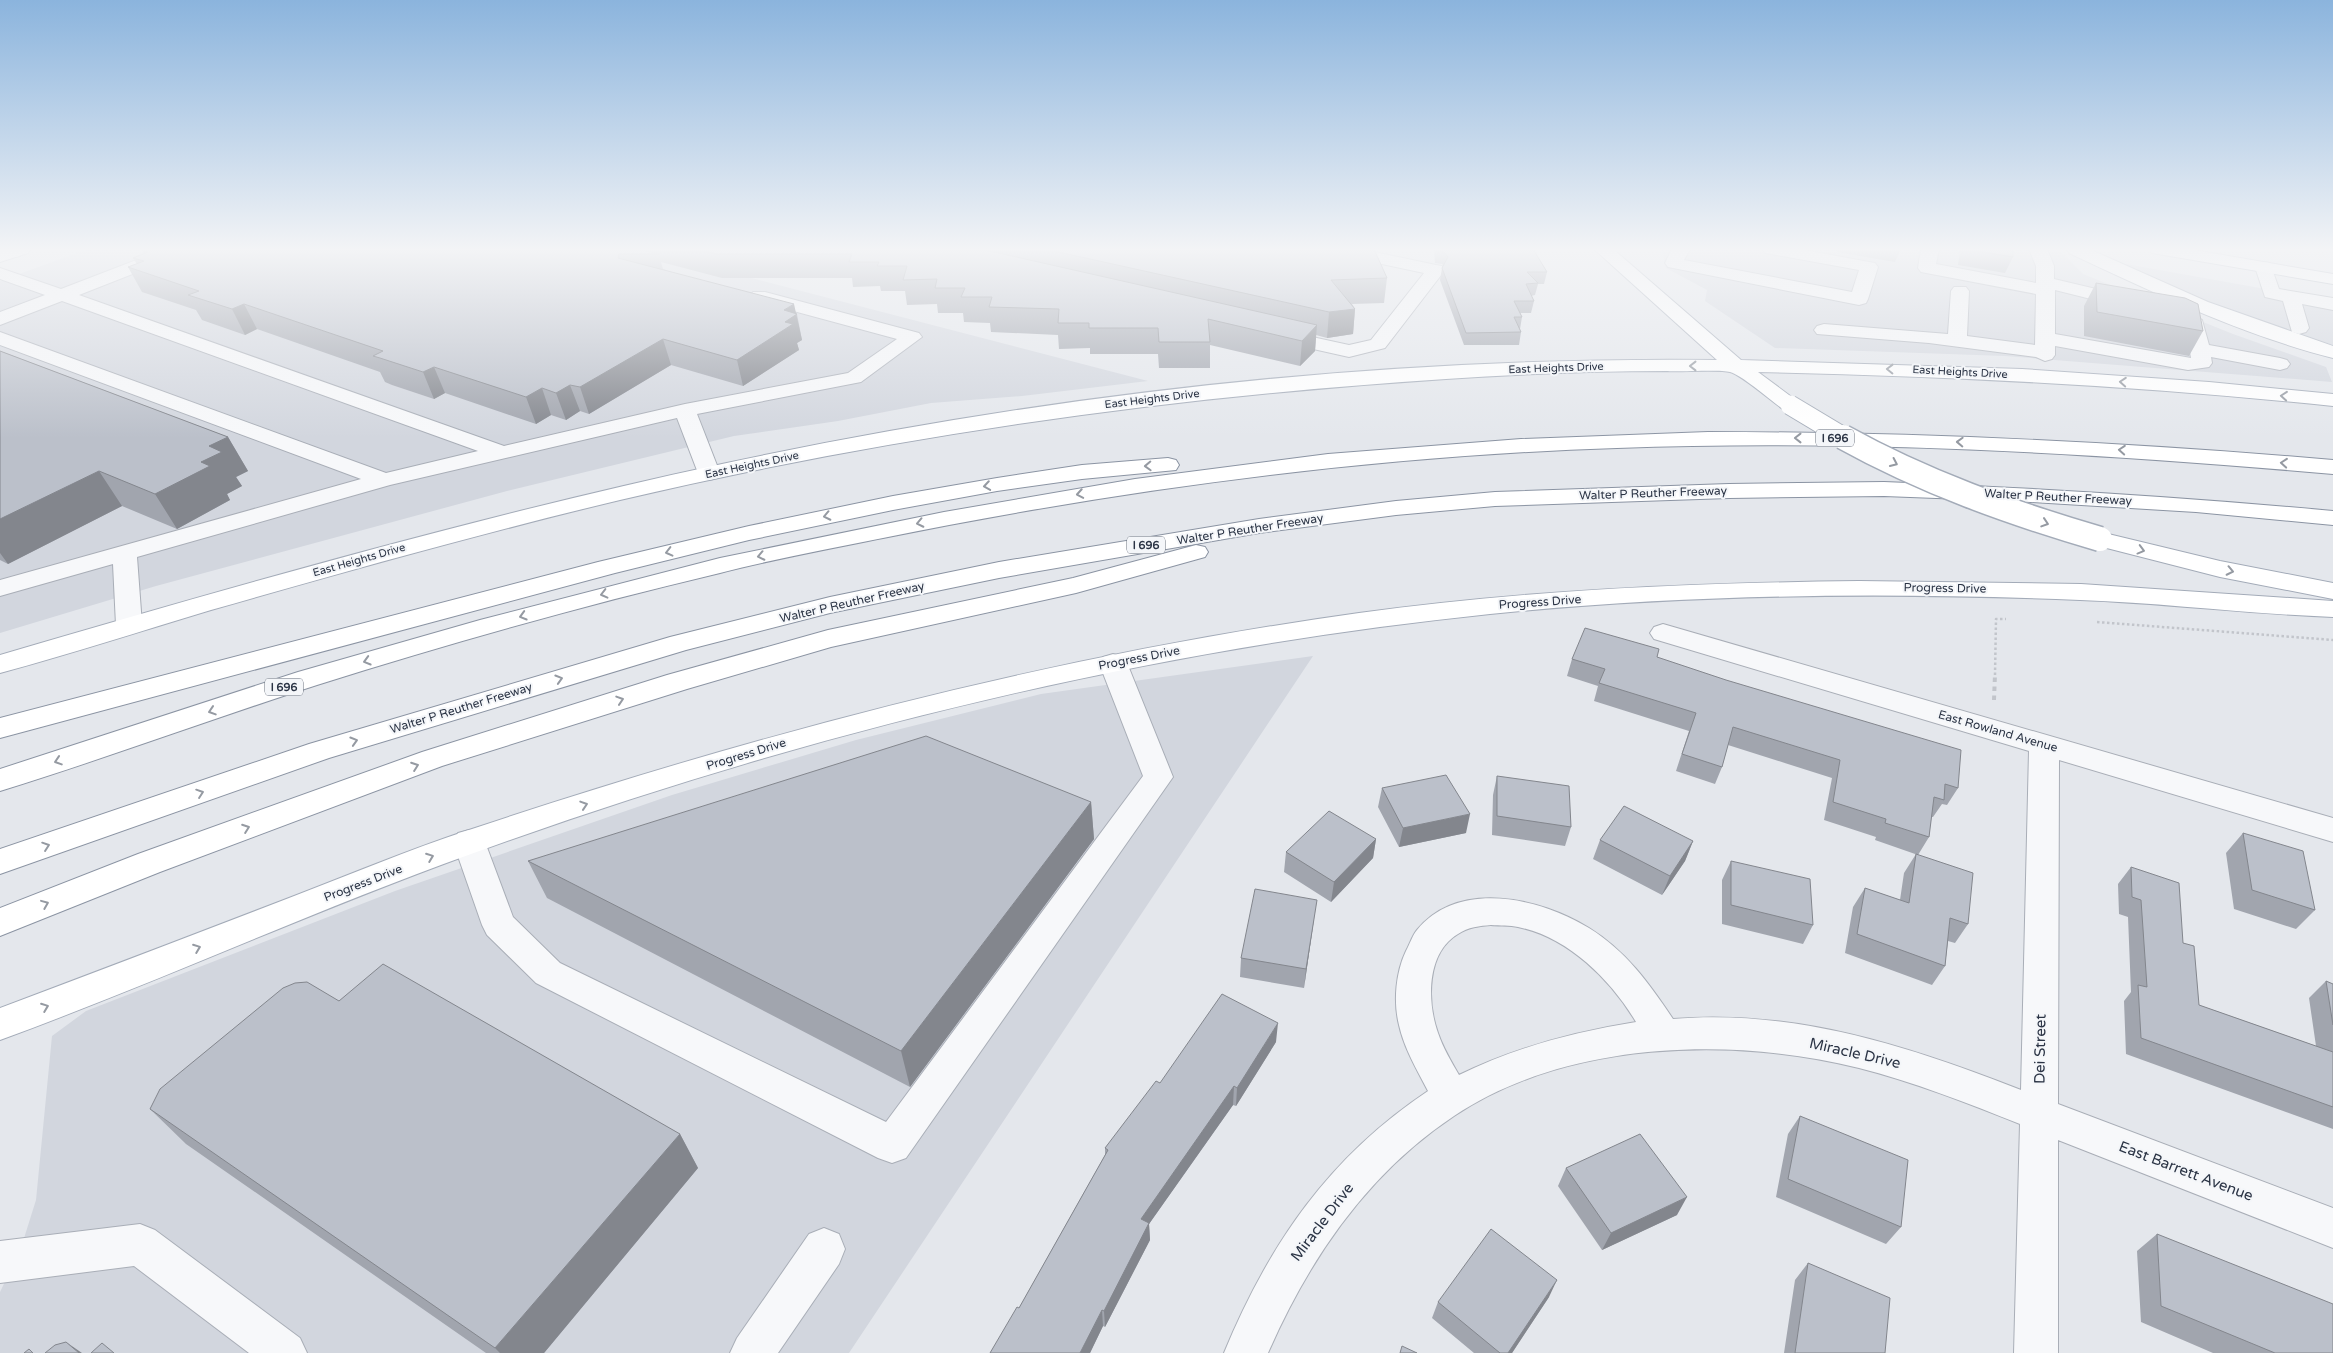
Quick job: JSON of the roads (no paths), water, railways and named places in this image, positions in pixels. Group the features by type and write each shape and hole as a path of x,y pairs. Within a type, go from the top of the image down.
{"main road":[{"path":"1676,312 1736,366 1790,405 1854,443 1936,483 2036,520 2100,539 2220,569 2333,591"},
{"path":"2214,312 2333,352"},
{"name":"East Heights Drive","path":"0,664 392,550 708,473 831,448 963,426 1183,395 1298,383 1565,367 1736,366 1905,370 2053,377 2333,400"},
{"name":"I 696","path":"0,780 347,667 570,603 726,564 950,516 1090,492 1226,472 1337,460 1522,445 1606,441 1815,438 1881,438 2082,447 2333,467"},
{"path":"0,728 620,564 860,509 986,486 1115,467 1337,460"},
{"name":"Walter P Reuther Freeway","path":"0,862 319,751 679,643 830,606 999,570 1260,526 1396,508 1495,499 1719,491 1864,490 2025,494 2196,505 2333,518"},
{"path":"0,922 148,863 432,760 667,685 828,639 1076,585 1193,553 1260,526"},
{"name":"Progress Drive","path":"0,1024 469,842 733,758 859,721 962,695 1198,646 1480,607 1693,592 1906,588 1988,589 2089,592 2333,609"}],"street":[{"path":"0,319 17,312"},
{"path":"112,312 501,452"},
{"path":"0,588 384,480 685,410 854,378 912,337 820,312"},
{"path":"1267,333 1349,351 1378,344 1403,312"},
{"path":"1957,341 1959,312"},
{"path":"2046,312 2044,362 2053,377"},
{"path":"1824,330 1957,341 2045,345 2188,364 2202,363 2195,324 2162,312"},
{"path":"2295,312 2299,328"},
{"path":"0,338 384,480"},
{"path":"2199,349 2280,364"},
{"path":"685,410 708,473"},
{"path":"125,554 129,625"},
{"name":"East Rowland Avenue","path":"1663,633 2333,830"},
{"path":"469,842 499,925 548,973 892,1146 1158,777 1113,663"},
{"name":"Dei Street","path":"2036,1353 2044,745"},
{"path":"1452,1097 1431,1059 1417,1025 1414,982 1424,943 1437,930 1458,918 1479,913 1506,911 1538,919 1569,933 1611,966 1632,988 1663,1035"},
{"name":"Miracle Drive","path":"1246,1353 1277,1285 1343,1189 1413,1125 1452,1097 1517,1067 1565,1051 1616,1040 1663,1035 1722,1033 1777,1036 1831,1045 1898,1062 2039,1114"},
{"name":"East Barrett Avenue","path":"2039,1114 2333,1228"},
{"path":"0,1262 140,1245 285,1353"},
{"path":"752,1353 824,1250"}]}
